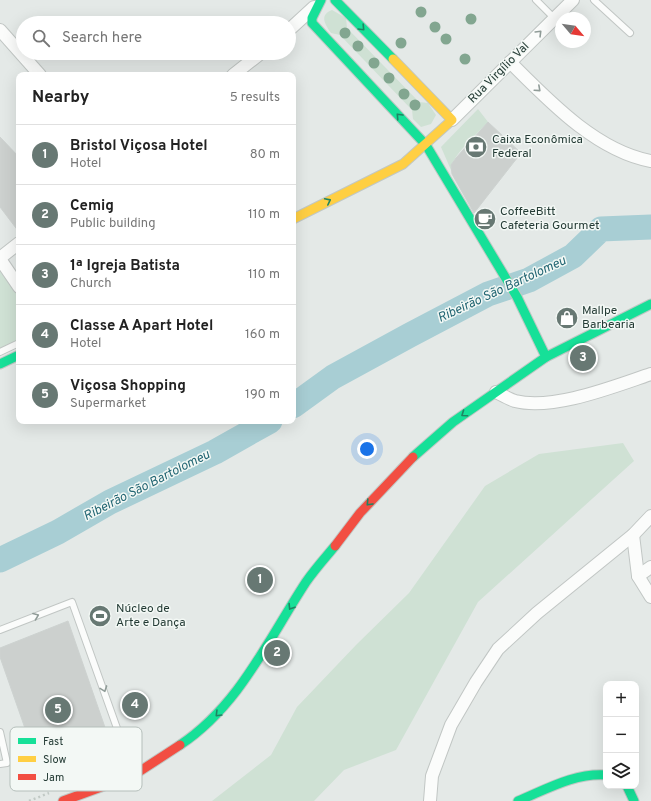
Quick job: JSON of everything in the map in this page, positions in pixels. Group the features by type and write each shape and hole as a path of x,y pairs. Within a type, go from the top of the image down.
{"street":[{"path":"296,23 321,0"},
{"path":"321,0 312,18 312,23 426,145 517,298 546,357"},
{"path":"335,0 452,120"},
{"name":"Rua Virgílio Val","path":"296,218 403,164 426,145 452,120 573,0"},
{"path":"0,30 16,48"},
{"path":"27,60 37,72"},
{"path":"237,72 252,60"},
{"path":"510,62 556,105 593,136 613,148 640,159 651,161"},
{"path":"16,246 0,259 16,283"},
{"path":"142,770 198,734 227,705 264,651 308,581 360,513 406,463 453,422 546,357 651,304"},
{"path":"0,364 16,356"},
{"path":"496,392 514,401 545,403 610,388 651,374"},
{"path":"430,801 432,776 451,725 476,682 498,649 537,613 633,535 651,516"},
{"path":"633,535 638,576 651,597"},
{"path":"638,576 651,567"},
{"path":"518,801 565,781 594,773 603,774"},
{"path":"628,789 634,801"},
{"path":"63,801 90,791"}],"lane":[{"path":"536,0 554,18"},
{"path":"594,0 630,33"},
{"path":"0,352 16,344"},
{"path":"0,630 72,602 117,727"},
{"path":"0,732 7,763 0,764"}],"green space":[{"path":"332,10 346,18 347,28 419,102 428,103 436,115 431,124 421,127 413,119 412,110 340,35 331,33 325,23 324,17"},
{"path":"478,109 488,122 455,158 451,170 441,147"},
{"path":"0,262 16,285 16,344 0,351"},
{"path":"623,443 634,461 478,602 396,750 344,770 314,801 212,801 271,755 297,707 356,645 409,593 485,486 539,454"}],"building":[{"path":"488,122 521,153 474,213 452,174 451,165"},
{"path":"0,137 16,154 16,228 0,207"},
{"path":"68,621 105,727 25,727 0,657 0,648"}],"waterway":[{"name":"Ribeirão São Bartolomeu","path":"296,404 333,377 410,335 488,294 529,280 573,256 601,229 651,227"},
{"name":"Ribeirão São Bartolomeu","path":"0,560 58,532 110,502 215,452 265,424"}],"traffic: fast":[{"path":"321,0 312,18 312,23 426,145 517,297 546,357"},
{"path":"335,0 393,59"},
{"path":"413,457 453,422 546,357 651,304"},
{"path":"0,364 16,356"},
{"path":"180,745 201,729 236,692 251,671 306,582 335,546"},
{"path":"518,801 572,779 603,775"},
{"path":"628,789 634,801"}],"traffic: slow":[{"path":"296,218 403,164 452,120 393,59"}],"traffic: jam":[{"path":"335,546 360,513 413,457"},
{"path":"142,770 180,745"},
{"path":"63,801 90,791"}],"place":[{"name":"Caixa Econômica Federal","path":"476,147"},
{"name":"CoffeeBitt Cafeteria Gourmet","path":"485,219"},
{"name":"Mallpe Barbearia","path":"567,318"},
{"name":"1ª Igreja Batista","path":"583,358"},
{"name":"Bristol Viçosa Hotel","path":"260,580"},
{"name":"Núcleo de Arte e Dança","path":"100,616"},
{"name":"Cemig","path":"277,653"},
{"name":"Classe A Apart Hotel","path":"135,705"},
{"name":"Viçosa Shopping","path":"58,710"}]}
